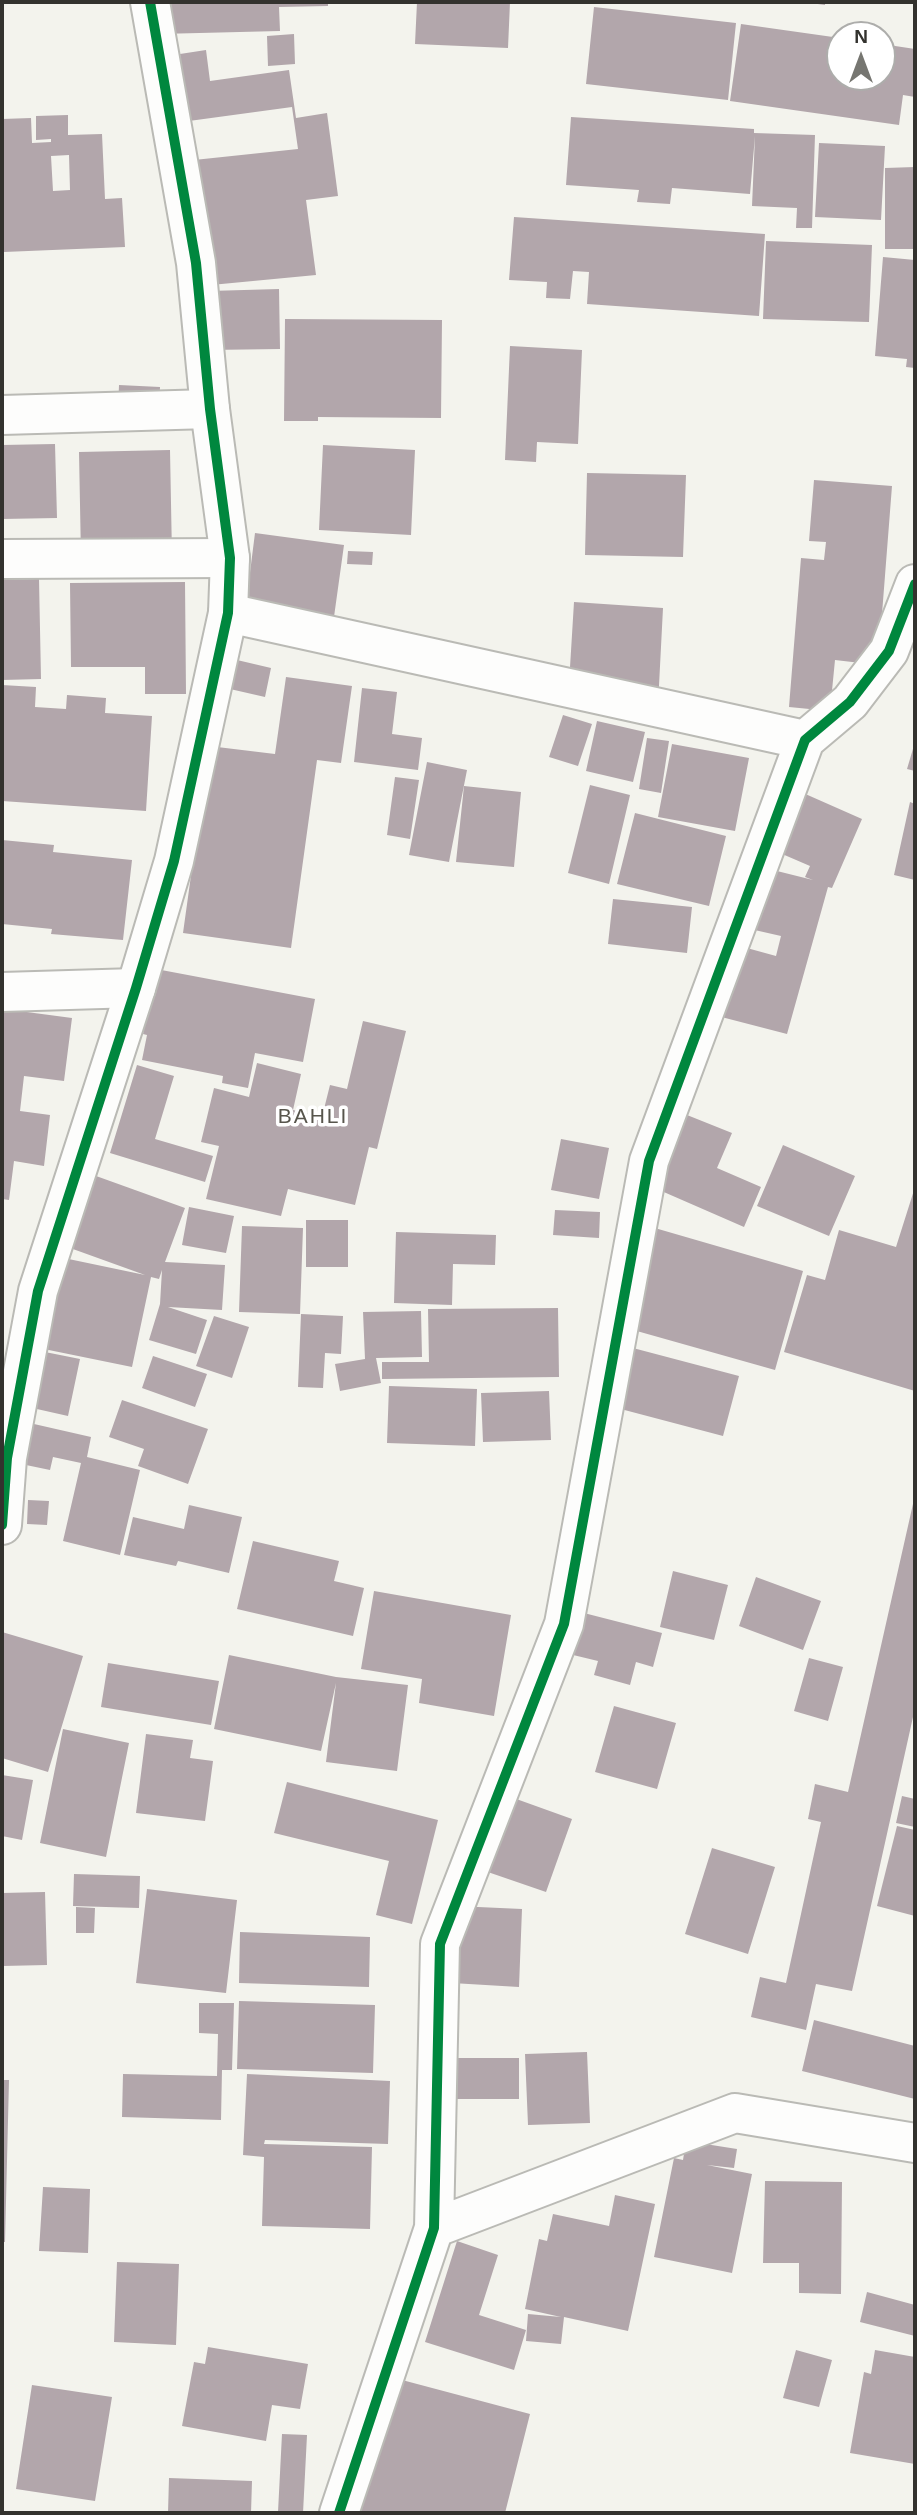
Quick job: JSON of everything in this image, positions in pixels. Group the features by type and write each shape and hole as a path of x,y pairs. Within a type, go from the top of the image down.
{"street":[{"path":"2,1525 7,1458 37,1291 136,988 174,861 228,613 230,558 196,263 150,2"},
{"path":"2,415 211,409"},
{"path":"2,559 230,558"},
{"path":"339,2513 434,2228 440,1944 564,1624 649,1161 805,740 850,702 889,651 915,584"},
{"path":"228,613 805,740"},
{"path":"2,992 136,988"},
{"path":"434,2228 735,2113 915,2143"}],"building":[{"path":"158,2 328,2 328,6 279,7 280,31 159,34"},
{"path":"417,2 510,2 508,48 415,44"},
{"path":"803,2 825,2 825,5"},
{"path":"594,7 736,23 728,100 586,84"},
{"path":"741,24 826,36 826,91 896,91 896,46 915,49 915,97 903,95 899,125 730,101"},
{"path":"294,34 295,64 268,66 267,36"},
{"path":"206,50 210,81 289,70 296,118 327,113 338,196 306,200 316,275 211,285 194,160 298,149 292,107 189,121 180,54"},
{"path":"68,115 68,135 102,134 105,199 122,198 125,247 4,252 2,119 31,118 32,143 51,142 51,139 36,140 36,116","holes":["69,155 70,190 53,191 51,156"]},
{"path":"571,117 754,129 754,133 815,135 812,228 796,228 797,208 752,206 755,136 750,194 672,188 670,204 637,202 639,190 566,185"},
{"path":"819,143 885,146 881,220 815,217"},
{"path":"915,167 915,249 885,249 885,168"},
{"path":"514,217 765,234 759,316 587,304 589,272 573,271 570,299 546,298 547,282 509,280"},
{"path":"766,241 872,245 869,322 763,319"},
{"path":"883,257 915,260 915,368 906,367 907,359 875,356"},
{"path":"279,289 280,349 209,350 209,291"},
{"path":"285,319 442,320 441,418 318,417 318,421 284,421"},
{"path":"510,346 582,350 578,444 537,442 536,462 505,460"},
{"path":"119,385 160,387 159,411 118,410"},
{"path":"55,444 57,518 2,519 2,445"},
{"path":"323,445 415,450 411,535 319,530"},
{"path":"170,450 172,556 81,557 79,452"},
{"path":"587,473 686,475 683,557 585,555"},
{"path":"814,480 892,486 878,665 835,660 830,711 789,707 801,558 824,560 826,542 809,541"},
{"path":"255,533 344,545 333,624 245,612"},
{"path":"348,551 373,552 372,565 347,564"},
{"path":"39,579 41,679 2,680 2,580"},
{"path":"185,582 186,694 145,694 145,667 71,667 70,583"},
{"path":"574,602 663,608 658,705 568,700"},
{"path":"237,660 271,668 265,697 230,689"},
{"path":"286,677 352,686 341,763 317,760 291,948 183,933 209,746 275,754"},
{"path":"2,685 36,687 35,707 66,709 67,695 106,698 105,713 152,716 146,811 2,801"},
{"path":"362,688 397,692 392,734 422,738 418,770 354,762"},
{"path":"563,715 592,724 578,766 549,757"},
{"path":"597,721 645,732 633,782 586,771"},
{"path":"647,738 669,741 661,793 639,789"},
{"path":"915,742 915,771 907,769"},
{"path":"672,744 749,758 735,831 658,817"},
{"path":"427,762 467,770 449,862 409,855"},
{"path":"395,777 419,780 410,839 387,835"},
{"path":"590,785 630,795 609,884 568,873"},
{"path":"785,785 862,819 832,888 828,887 787,1034 706,1013 725,942 776,956 781,936 737,926 753,865 813,880 805,877 810,866 759,844"},
{"path":"464,786 521,792 514,867 456,862"},
{"path":"910,802 915,804 915,880 894,875"},
{"path":"635,813 726,836 709,906 617,884"},
{"path":"2,840 54,845 53,852 132,860 123,940 51,934 52,929 2,924"},
{"path":"613,899 692,907 687,953 608,944"},
{"path":"156,969 315,999 303,1062 255,1053 248,1088 222,1083 223,1076 142,1060 147,1035 143,1034"},
{"path":"4,1009 72,1018 64,1081 24,1076 20,1111 50,1115 44,1166 14,1161 9,1200 2,1199"},
{"path":"363,1021 406,1031 377,1149 369,1147 355,1205 288,1189 281,1216 206,1199 219,1146 201,1142 214,1088 249,1097 257,1063 301,1074 293,1110 322,1117 330,1085 347,1089"},
{"path":"137,1065 174,1076 155,1139 213,1156 205,1182 110,1153"},
{"path":"682,1113 732,1133 717,1168 761,1187 744,1227 650,1186"},
{"path":"561,1139 609,1148 599,1199 551,1190"},
{"path":"783,1145 855,1176 829,1236 757,1206"},
{"path":"85,1172 185,1208 165,1262 225,1265 222,1310 168,1307 207,1320 196,1354 149,1340 160,1304 162,1270 159,1279 151,1277 132,1367 39,1348 59,1257 145,1275 59,1244"},
{"path":"915,1187 915,1391 784,1352 807,1275 825,1280 839,1230 896,1247"},
{"path":"189,1207 234,1216 226,1253 182,1245"},
{"path":"555,1210 600,1212 599,1238 553,1235"},
{"path":"306,1220 348,1220 348,1267 306,1267"},
{"path":"641,1224 803,1271 775,1370 612,1324"},
{"path":"242,1226 303,1228 300,1314 239,1312"},
{"path":"396,1232 496,1235 495,1265 453,1264 452,1305 394,1303"},
{"path":"558,1308 559,1377 382,1379 382,1362 429,1362 428,1309"},
{"path":"421,1311 422,1357 376,1358 381,1383 340,1391 335,1364 365,1359 363,1312"},
{"path":"301,1314 343,1316 341,1354 325,1353 323,1388 298,1387"},
{"path":"214,1316 249,1327 232,1378 196,1366"},
{"path":"614,1343 739,1376 723,1436 598,1403"},
{"path":"40,1351 80,1359 68,1416 28,1407"},
{"path":"153,1356 207,1374 195,1407 142,1388"},
{"path":"389,1386 477,1389 475,1446 387,1443"},
{"path":"549,1391 551,1440 483,1442 481,1393"},
{"path":"122,1400 208,1429 188,1484 138,1466 144,1449 109,1437"},
{"path":"34,1424 91,1437 87,1457 140,1470 120,1555 63,1541 81,1463 53,1457 50,1470 26,1465"},
{"path":"915,1495 915,1708 852,1991 816,1984 806,2030 751,2017 760,1977 786,1983 821,1822 808,1819 815,1784 848,1792"},
{"path":"28,1500 49,1501 47,1525 27,1524"},
{"path":"189,1505 242,1517 229,1573 178,1561 176,1566 124,1555 133,1517 184,1529"},
{"path":"253,1541 339,1561 334,1581 364,1588 353,1636 237,1609"},
{"path":"673,1571 728,1585 714,1640 660,1627"},
{"path":"756,1577 821,1601 803,1650 739,1626"},
{"path":"374,1591 511,1615 494,1716 419,1703 422,1679 361,1669"},
{"path":"580,1612 662,1633 653,1667 636,1662 630,1685 594,1675 598,1661 569,1654"},
{"path":"2,1632 83,1656 48,1772 2,1758"},
{"path":"229,1655 336,1677 408,1685 397,1771 326,1762 336,1683 321,1751 214,1729"},
{"path":"809,1658 843,1667 828,1721 794,1711"},
{"path":"108,1663 219,1681 211,1725 101,1707"},
{"path":"614,1706 676,1723 657,1789 595,1772"},
{"path":"63,1729 129,1743 106,1857 40,1843"},
{"path":"146,1734 193,1740 190,1758 213,1761 205,1821 136,1813"},
{"path":"2,1775 33,1780 22,1840 2,1836"},
{"path":"287,1782 438,1820 412,1924 376,1915 389,1861 274,1833"},
{"path":"508,1796 572,1819 546,1892 482,1870"},
{"path":"902,1796 915,1799 915,1827 896,1823"},
{"path":"897,1826 915,1830 915,1916 877,1906"},
{"path":"712,1848 775,1867 748,1954 685,1934"},
{"path":"74,1874 140,1876 139,1908 73,1906"},
{"path":"147,1889 237,1900 226,1993 136,1983"},
{"path":"45,1892 47,1965 2,1966 2,1893"},
{"path":"456,1906 522,1909 519,1987 452,1983"},
{"path":"76,1907 95,1908 94,1933 76,1933"},
{"path":"240,1932 370,1937 369,1987 239,1983"},
{"path":"239,2001 375,2005 373,2073 237,2069"},
{"path":"199,2003 234,2003 232,2070 222,2070 221,2120 122,2117 123,2074 217,2076 218,2034 199,2033"},
{"path":"814,2020 915,2046 915,2099 802,2071"},
{"path":"587,2052 590,2123 528,2125 525,2054"},
{"path":"444,2058 519,2058 519,2099 444,2099"},
{"path":"247,2074 390,2081 388,2144 265,2140 264,2144 372,2147 370,2229 262,2226 264,2157 243,2155"},
{"path":"2,2080 9,2080 5,2242 2,2242"},
{"path":"686,2141 737,2149 734,2168 707,2165 752,2174 732,2273 654,2257 674,2158 683,2160"},
{"path":"765,2181 842,2182 841,2294 799,2293 799,2263 763,2263"},
{"path":"43,2187 90,2189 88,2253 39,2251"},
{"path":"615,2195 655,2204 628,2331 564,2317 561,2344 526,2341 528,2314 561,2317 525,2309 539,2239 547,2241 553,2214 609,2226"},
{"path":"457,2241 498,2255 479,2315 526,2330 514,2370 425,2342"},
{"path":"117,2262 179,2264 176,2345 114,2342"},
{"path":"867,2292 915,2305 915,2336 860,2322"},
{"path":"208,2347 308,2364 300,2409 272,2405 266,2441 182,2426 194,2362 205,2364"},
{"path":"796,2350 832,2360 819,2407 783,2398"},
{"path":"875,2350 915,2357 915,2464 850,2453 864,2372 871,2374"},
{"path":"387,2376 530,2414 505,2513 351,2513"},
{"path":"32,2385 112,2397 95,2501 16,2489"},
{"path":"282,2434 307,2435 303,2513 278,2512"},
{"path":"169,2478 252,2481 251,2513 168,2513"}],"cycle path":[{"path":"2,1525 7,1458 38,1291 174,861 228,613 230,558 210,409 196,263 150,2"},
{"path":"339,2513 434,2228 440,1944 564,1624 649,1161 805,740 850,702 889,651 915,584"}],"district":[{"name":"BAHLI","path":"313,1117"}]}
